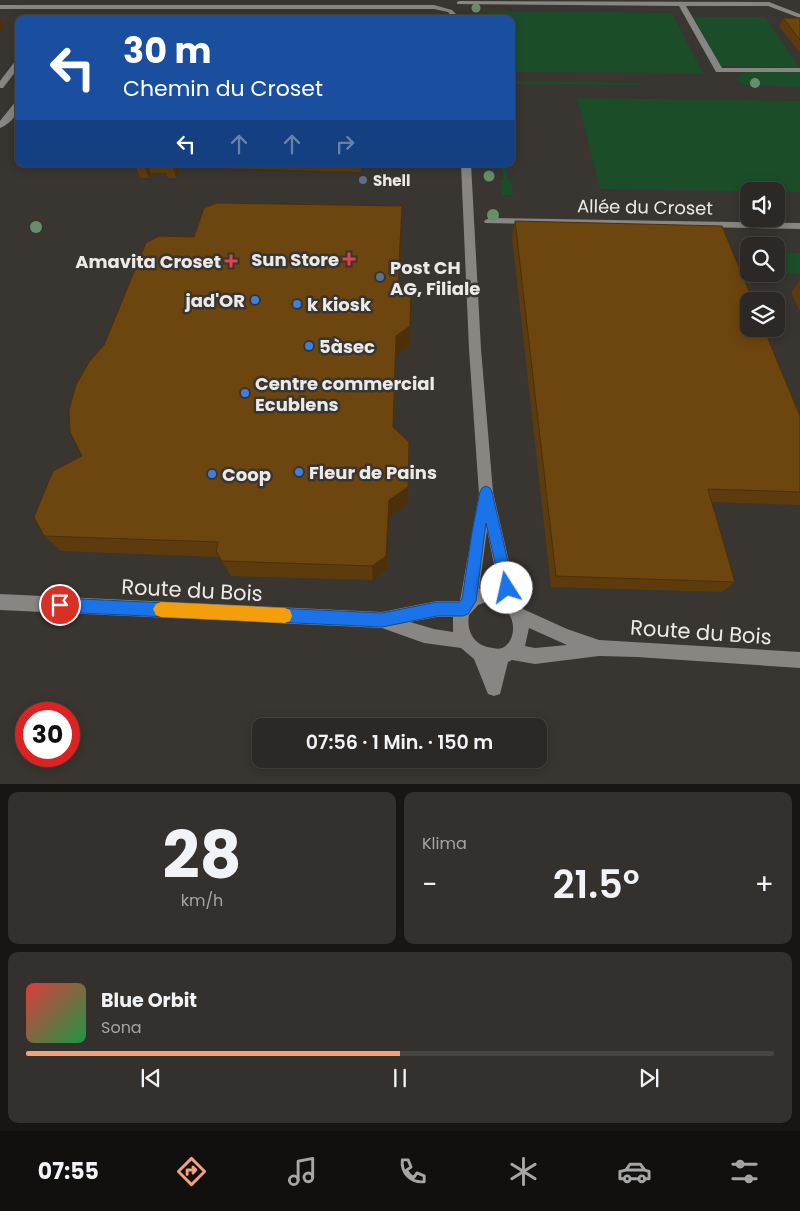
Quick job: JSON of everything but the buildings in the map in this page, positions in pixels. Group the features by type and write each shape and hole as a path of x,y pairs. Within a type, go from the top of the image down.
{"street":[{"path":"458,15 459,2 645,1 681,3 715,1 777,5 800,16"},
{"path":"0,7 86,7 222,3 434,7 450,10 454,15"},
{"path":"681,3 719,70 800,70"},
{"path":"55,15 61,7"},
{"path":"81,15 86,7"},
{"path":"0,86 15,67"},
{"path":"0,125 7,120 15,109"},
{"path":"466,167 474,330 486,492 507,588 522,625 518,645 506,654 491,658 471,648 464,640 460,630 460,619 466,605 486,492"},
{"name":"Allée du Croset","path":"489,221 800,226"},
{"path":"466,605 477,596 486,594 501,597 517,610"},
{"name":"Route du Bois","path":"0,602 382,620 466,605"},
{"name":"Route du Bois","path":"517,610 565,636 599,648"},
{"name":"Route du Bois","path":"382,620 428,636 448,640 464,640"},
{"name":"Route du Bois","path":"506,654 535,656 599,648 800,660"},
{"path":"480,654 494,688 506,654"}],"green space":[{"path":"486,11 672,13 703,73 515,72 515,15 486,15"},
{"path":"693,17 765,17 800,68 721,66"},
{"path":"745,72 800,72 800,87 746,85 735,79"},
{"path":"516,81 639,83 640,85 517,84"},
{"path":"577,98 800,101 800,192 785,192 785,182 740,182 740,191 600,189"},
{"path":"502,167 506,167 508,180 511,180 513,195 502,195 501,180 504,180"},
{"path":"785,252 800,253 800,274 785,273"}],"slow traffic":[{"path":"161,609 285,616"}],"place":[{"name":"Shell","path":"363,180"},
{"name":"Sun Store","path":"349,259"},
{"name":"Amavita Croset","path":"231,261"},
{"name":"Post CH AG, Filiale","path":"380,277"},
{"name":"jad'OR","path":"255,300"},
{"name":"k kiosk","path":"297,304"},
{"name":"5àsec","path":"309,346"},
{"name":"Centre commercial Ecublens","path":"245,393"},
{"name":"Fleur de Pains","path":"299,472"},
{"name":"Coop","path":"212,474"}],"route":[{"path":"60,605 382,620 416,615 437,609 463,609 469,601 478,532 486,492 503,561 507,588"}]}
